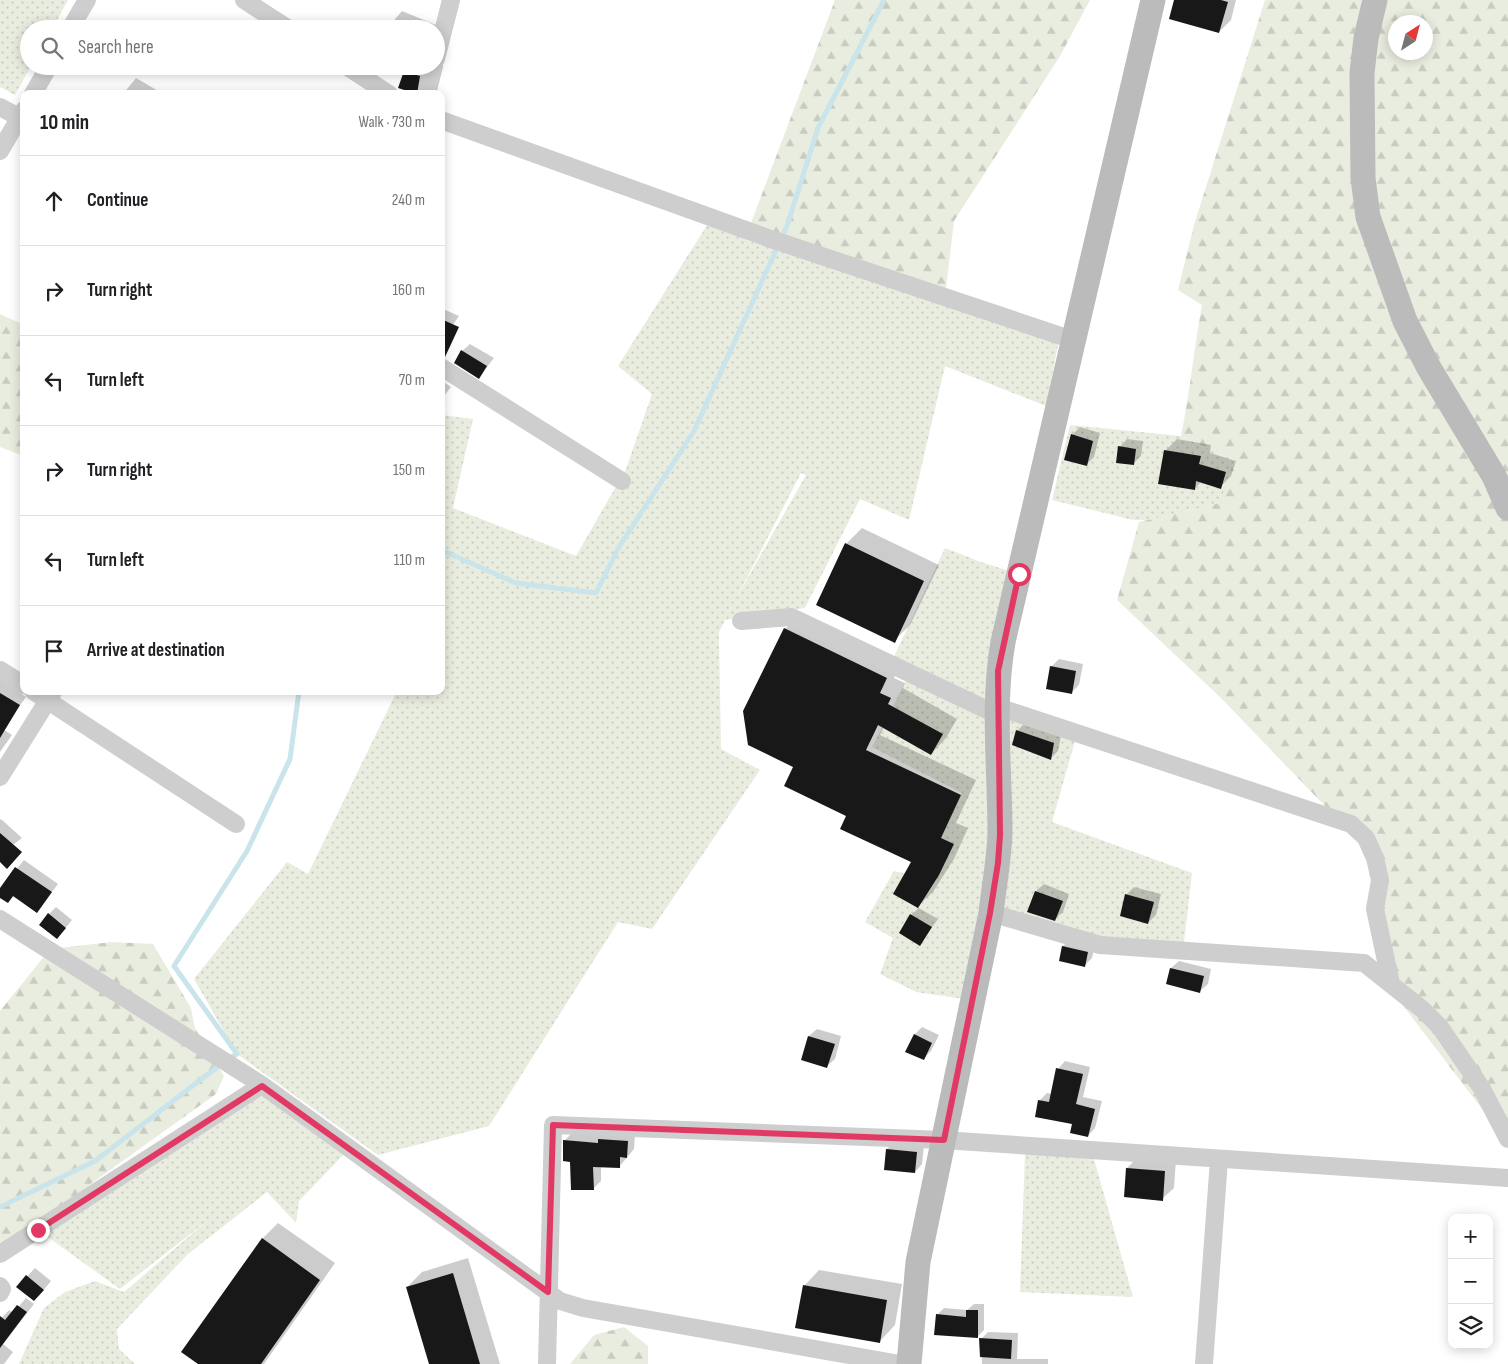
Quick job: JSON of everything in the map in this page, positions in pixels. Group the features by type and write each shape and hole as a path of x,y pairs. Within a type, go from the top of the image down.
{"street":[{"path":"75,20 87,0"},
{"path":"244,0 275,20"},
{"path":"445,24 451,0"},
{"path":"909,1364 918,1262 990,913 1000,835 998,671 1003,642 1153,0"},
{"path":"1375,0 1366,38 1362,73 1363,178 1368,217 1405,322 1429,368 1505,497"},
{"path":"35,90 44,75"},
{"path":"360,75 383,90"},
{"path":"429,90 432,75"},
{"path":"0,107 20,115"},
{"path":"0,152 20,119"},
{"path":"445,121 768,238 1073,340"},
{"path":"445,370 622,481"},
{"path":"741,621 791,617 998,711 1351,824 1366,838 1375,858 1380,880 1375,909 1391,984"},
{"path":"0,670 20,682"},
{"path":"0,777 43,695"},
{"path":"45,695 236,824"},
{"path":"990,913 1100,946 1364,964 1422,1009 1440,1027 1480,1087 1508,1139"},
{"path":"0,919 262,1086 560,1300 583,1308 900,1364"},
{"path":"0,1254 262,1086"},
{"path":"547,1364 553,1125 944,1140 1508,1178"},
{"path":"1204,1364 1219,1160"},
{"path":"0,1286 2,1289 0,1292"}],"green space":[{"path":"0,0 68,0 57,20 20,20 20,75 26,75 15,95 0,87"},
{"path":"835,0 1090,0 1060,56 954,221 945,297 748,231"},
{"path":"1265,0 1508,0 1508,1143 1382,978 1375,858 1221,698 1117,600 1139,522 1220,503 1234,460 1181,436 1202,305 1178,290 1194,225"},
{"path":"709,222 749,241 1060,335 1046,406 945,366 909,520 860,499 805,608 725,620 719,632 721,749 760,770 652,929 618,922 489,1126 378,1155 237,1054 194,979 287,862 308,874 395,695 445,695 445,416 473,419 453,508 576,556 626,469 652,394 618,366","holes":["801,473 806,475 737,597"]},
{"path":"0,314 20,323 20,454 0,447"},
{"path":"1070,425 1181,436 1234,460 1221,503 1148,520 1133,520 1052,500"},
{"path":"945,548 1019,574 998,707 892,661"},
{"path":"910,673 998,715 1079,727 1052,822 1192,873 1183,951 1100,945 997,915 972,1000 916,992 880,974 893,938 865,922 894,871 935,880 954,844 941,838 962,793 872,747"},
{"path":"112,942 153,944 191,1008 195,1028 224,1076 216,1094 92,1183 67,1211 0,1243 0,1011 50,949"},
{"path":"262,1085 349,1149 299,1201 296,1223 267,1192 188,1254 117,1329 119,1349 135,1364 19,1364 44,1308 65,1292 95,1281 124,1292 207,1221 120,1289 38,1230"},
{"path":"1025,1153 1094,1159 1133,1297 1020,1292"},
{"path":"624,1327 648,1346 648,1364 570,1364 594,1335"}],"building":[{"path":"1174,0 1221,0 1228,2 1219,33 1169,19"},
{"path":"403,75 420,76 418,90 398,88"},
{"path":"445,321 459,327 445,357"},
{"path":"461,350 487,366 479,379 454,363"},
{"path":"1071,434 1093,441 1087,466 1064,460"},
{"path":"1118,446 1136,449 1134,465 1116,463"},
{"path":"1164,450 1201,456 1199,464 1226,472 1221,489 1196,481 1195,490 1158,484"},
{"path":"845,543 924,581 895,643 816,605"},
{"path":"784,628 887,678 880,693 891,698 888,704 943,734 931,755 878,725 866,750 961,795 941,838 954,844 939,875 918,908 893,894 911,862 840,829 846,816 784,786 793,767 748,745 743,711"},
{"path":"1050,666 1076,671 1072,694 1046,689"},
{"path":"0,693 20,705 0,738"},
{"path":"1016,730 1054,743 1051,760 1012,745"},
{"path":"0,833 22,852 7,869 0,862"},
{"path":"15,867 52,892 37,913 13,896 8,903 0,898 0,888"},
{"path":"1035,891 1063,901 1055,921 1027,912"},
{"path":"1125,894 1154,902 1148,924 1120,916"},
{"path":"48,913 66,928 57,939 39,925"},
{"path":"910,914 932,927 920,946 899,933"},
{"path":"1062,946 1088,952 1085,967 1059,961"},
{"path":"1170,968 1204,976 1200,993 1166,984"},
{"path":"914,1034 932,1043 924,1060 905,1052"},
{"path":"808,1036 835,1044 827,1068 801,1060"},
{"path":"1056,1068 1083,1074 1076,1104 1095,1109 1088,1137 1070,1133 1072,1124 1035,1117 1038,1100 1049,1102"},
{"path":"598,1139 628,1141 627,1158 620,1157 620,1168 593,1167 594,1190 571,1190 570,1162 563,1161 563,1140 598,1143"},
{"path":"886,1149 917,1152 915,1173 884,1170"},
{"path":"1126,1168 1165,1171 1163,1201 1124,1197"},
{"path":"262,1238 320,1280 261,1364 198,1364 181,1352"},
{"path":"453,1273 480,1364 429,1364 406,1287"},
{"path":"26,1275 44,1290 34,1301 16,1287"},
{"path":"803,1285 887,1300 880,1343 795,1328"},
{"path":"17,1305 27,1312 0,1348 0,1316 5,1320"},
{"path":"966,1310 978,1310 978,1338 934,1335 936,1314 966,1317"},
{"path":"979,1338 1012,1340 1011,1359 980,1357"}],"waterway":[{"path":"445,552 516,583 596,593 619,547 694,431 787,226 818,128 884,0"},
{"path":"228,1059 237,1054 174,966 247,851 290,759 298,695"},
{"path":"0,1207 95,1161 221,1064"}],"route":[{"path":"38,1230 262,1086 548,1292 553,1125 944,1140 990,913 998,863 1000,835 998,671 1019,574"}]}
